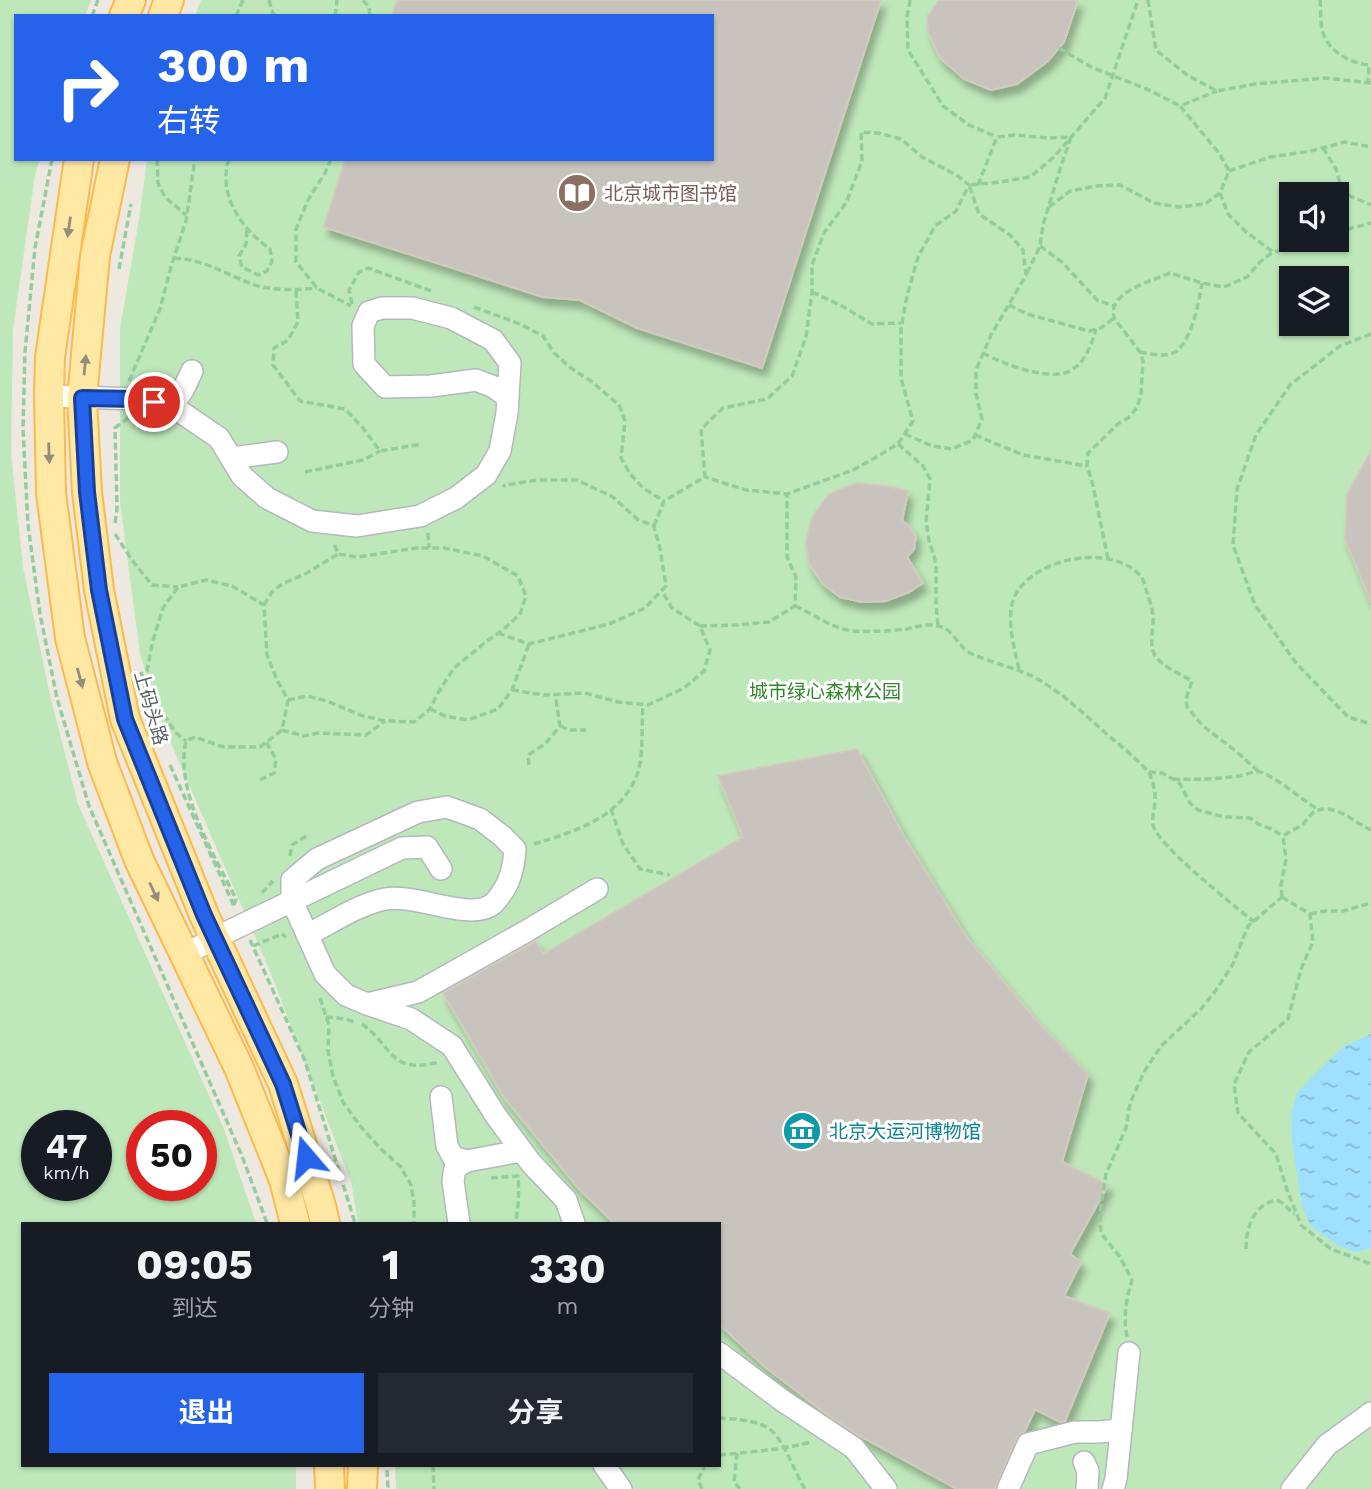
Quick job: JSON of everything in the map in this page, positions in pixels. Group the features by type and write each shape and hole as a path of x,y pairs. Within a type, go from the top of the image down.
{"main road":[{"path":"79,161 50,357 48,431 51,494 70,638 102,762 139,860 239,1068 284,1180 295,1222"},
{"name":"上码头路","path":"116,161 95,256 82,398 87,492 99,590 125,719 204,915 283,1084 325,1222"},
{"path":"329,1467 330,1489"},
{"path":"362,1489 363,1467"}],"street":[{"path":"49,396 136,399 172,406 219,438 242,476 267,498 312,521 357,526 419,516 456,498 486,475 500,451 507,413 508,398 510,363 493,340 451,318 412,308 382,308 369,312 363,326 363,364 385,387 431,386 476,380 494,387 508,398"},
{"path":"172,406 192,371"},
{"path":"231,458 277,452"},
{"path":"299,938 354,909 386,899 413,899 471,911 493,905 505,889 513,868 515,849 480,819 447,807 418,812 317,859 292,880 292,901 299,938 325,974 346,995 411,1019 452,1046 521,1151 566,1200 574,1222"},
{"path":"184,956 215,938 402,848 427,846 441,869"},
{"path":"367,1004 418,992 597,889"},
{"path":"441,1097 447,1146 453,1157 467,1161"},
{"path":"459,1222 453,1181 455,1168 467,1161 521,1151"},
{"path":"1112,1489 1116,1479 1129,1353"},
{"path":"721,1354 783,1401 854,1448 886,1489"},
{"path":"1292,1489 1327,1446 1371,1413"},
{"path":"1008,1489 1028,1444 1075,1432 1121,1430"},
{"path":"1084,1462 1088,1471 1087,1489"},
{"path":"605,1467 621,1489"}],"path":[{"path":"910,0 907,17 908,50 943,106 969,125 997,136 1071,137"},
{"path":"969,185 1031,177 1054,157 1105,98 1138,0"},
{"path":"1148,0 1156,50 1187,75 1217,91"},
{"path":"1180,106 1217,91 1255,84 1326,78 1369,83 1369,65 1356,64 1335,52 1327,41 1322,29 1320,0"},
{"path":"1059,48 1091,67 1180,106 1219,153 1229,171"},
{"path":"705,477 701,429 723,408 767,399 792,376 806,337 812,292 812,265 824,233 846,203 862,162 861,132 901,139 922,157 958,176 969,185 979,214 1010,235 1023,250 1026,275"},
{"path":"978,185 997,136"},
{"path":"905,434 932,446 952,449 973,440 982,419 975,394 976,370 991,335 1040,246 1043,225 1071,137"},
{"path":"1049,207 1070,191 1096,186 1120,186 1154,203 1178,207 1205,204 1220,193 1229,171 1270,157 1345,142 1371,147"},
{"path":"1323,148 1336,169 1340,182"},
{"path":"157,161 158,183 165,197 186,215"},
{"path":"129,383 160,309 186,215 195,161"},
{"path":"228,161 225,172 230,203 247,229 270,249 272,261 267,271 258,275 242,267 239,256 246,244 247,229"},
{"path":"330,161 308,200 296,229 296,262 317,288 368,314"},
{"path":"498,634 529,644 609,624 645,608 666,586 654,526 664,501 705,477 746,490 787,494 853,470 898,444 913,421 901,378 901,323 918,257 935,226 956,211 969,185"},
{"path":"1220,193 1228,214 1273,252"},
{"path":"1349,195 1371,205"},
{"path":"119,268 131,204"},
{"path":"1349,229 1371,223"},
{"path":"1040,246 1062,262 1097,300 1114,306"},
{"path":"1108,559 1087,466 1088,453 1137,408 1143,374 1140,352 1114,318 1114,306 1134,288 1170,273 1224,287 1247,278 1260,262 1279,250"},
{"path":"174,258 193,259 254,286 296,291 317,288"},
{"path":"1140,352 1170,354 1180,349 1191,329 1202,283"},
{"path":"296,291 298,322 288,340 274,348 272,365 300,401 345,409 380,451"},
{"path":"812,292 872,324 901,323"},
{"path":"1009,305 1027,314 1088,331 1101,328 1114,318"},
{"path":"984,354 1012,366 1060,375 1080,363 1090,349 1096,329"},
{"path":"1371,334 1340,346 1290,385 1256,435 1237,489 1233,545 1255,605 1296,663 1348,717 1371,724"},
{"path":"130,417 115,428 117,509 114,532 132,560 152,585 178,587 206,580 232,586 264,605"},
{"path":"975,435 1023,455 1087,466"},
{"path":"304,472 363,460 380,451 422,444"},
{"path":"898,444 923,466 930,479 926,521 936,563 938,626"},
{"path":"496,491 505,485 527,482 577,480 613,497 636,519 654,526"},
{"path":"787,494 787,556 796,577 795,606"},
{"path":"111,504 115,546"},
{"path":"427,526 429,548"},
{"path":"334,541 338,554"},
{"path":"186,741 195,737 223,747 260,747 282,730 288,700 267,655 264,605 272,592 282,584 307,573 338,554 358,557 416,548 444,548 483,556 518,576 526,596 520,614 454,668 430,709 414,722 385,721 360,715 307,696 288,700"},
{"path":"1019,669 1013,645 1010,609 1012,598 1022,583 1054,564 1069,559 1090,556 1125,565 1142,576 1153,615 1152,645 1156,656 1170,669 1192,681 1186,699 1187,708 1203,726 1259,772 1272,777 1320,810"},
{"path":"178,587 163,608 152,644 145,686 176,733 186,741"},
{"path":"513,690 544,695 585,693 618,702 648,705 684,688 704,671 710,650 700,626 672,608 662,591"},
{"path":"795,606 828,623 853,631 938,626 952,634 968,652 1019,669 1065,696 1149,772 1154,785 1153,826 1160,836 1199,877 1254,922"},
{"path":"700,626 769,622 795,606"},
{"path":"430,709 445,716 468,720 498,709 513,690 529,644"},
{"name":"上码头路","path":"138,661 159,740"},
{"path":"528,765 528,755 545,744 560,726 555,694"},
{"path":"528,846 570,833 601,818 624,798 638,772 643,705"},
{"path":"282,730 304,736 318,733 366,735 385,721"},
{"path":"560,726 569,730 586,730"},
{"path":"186,741 183,755 185,780 193,807 236,899 234,905"},
{"path":"260,780 274,774 276,759 267,742"},
{"name":"上码头路","path":"170,765 305,1061 355,1222"},
{"path":"1149,772 1162,774 1180,784 1190,803 1198,810 1224,817 1250,818 1283,836"},
{"path":"1173,779 1209,779 1259,772"},
{"path":"611,809 623,844 640,869 670,875"},
{"path":"1283,836 1306,822 1312,813 1320,810 1332,810 1371,831"},
{"path":"1282,897 1281,885 1286,859 1283,836"},
{"path":"1129,1353 1124,1321 1132,1280 1120,1257 1101,1233 1100,1213 1106,1174 1126,1128 1130,1103 1144,1072 1161,1046 1201,1009 1216,990 1233,964 1248,926 1282,897"},
{"path":"1282,897 1310,914 1343,911 1371,903"},
{"path":"1310,914 1313,942 1301,969 1288,1019 1249,1052 1234,1084 1238,1113 1276,1154 1301,1225 1331,1249 1371,1264"},
{"path":"253,946 282,934 299,938"},
{"path":"319,995 329,1026 328,1051 333,1076 343,1102 361,1128 400,1166 411,1185 414,1222"},
{"path":"326,1017 363,1024 376,1035 387,1052 401,1063 423,1066 444,1060 456,1053"},
{"path":"491,1178 518,1176 515,1222"},
{"path":"1246,1249 1246,1235 1260,1207 1272,1200 1282,1202 1289,1211 1297,1215"},
{"path":"721,1418 753,1421 772,1431 785,1449 805,1489"},
{"path":"721,1455 785,1449 820,1439"},
{"path":"737,1453 734,1482 740,1489"},
{"path":"387,1467 388,1489"},
{"path":"433,1467 434,1489"},
{"path":"702,1489 698,1480 704,1467"}],"green space":[{"path":"0,0 91,0 86,14 14,14 14,161 39,161 35,175 13,330 11,452 23,567 50,695 78,804 215,1110 126,1110 126,1201 217,1201 217,1113 256,1222 21,1222 21,1467 296,1467 296,1489 0,1489"},
{"name":"城市绿心森林公园","path":"201,0 1371,0 1371,1489 396,1489 395,1467 721,1467 721,1222 358,1222 351,1182 269,969 163,725 140,654 120,502 120,329 147,161 714,161 714,14 196,14"}],"water":[{"path":"1371,1034 1371,1248 1355,1252 1337,1245 1311,1226 1302,1206 1292,1142 1291,1114 1297,1093 1310,1079 1343,1047"}],"building":[{"name":"北京城市图书馆","path":"397,0 881,0 762,368 637,328 580,300 543,297 324,227 344,161 714,161 714,14 393,14"},
{"path":"939,0 1078,0 1064,42 1048,61 1017,84 991,90 964,79 940,58 928,32 927,17"},
{"path":"1371,451 1371,602 1345,539 1347,494"},
{"path":"856,483 908,491 902,521 916,536 914,549 907,557 923,583 886,601 862,602 840,597 823,584 809,564 806,542 812,517 829,494"},
{"name":"北京大运河博物馆","path":"857,749 904,836 968,939 1035,1019 1088,1074 1062,1162 1108,1185 1070,1254 1081,1262 1064,1296 1110,1313 1065,1421 1060,1422 1035,1409 1025,1431 1016,1439 995,1489 957,1489 858,1435 765,1367 721,1326 721,1222 613,1222 579,1189 505,1099 443,993 536,941 543,954 743,837 718,776"}],"place":[{"name":"北京城市图书馆","path":"577,193"},
{"name":"北京大运河博物馆","path":"802,1131"}],"route":[{"path":"154,402 82,398 87,492 99,590 125,719 204,915 283,1084 306,1157"}]}
